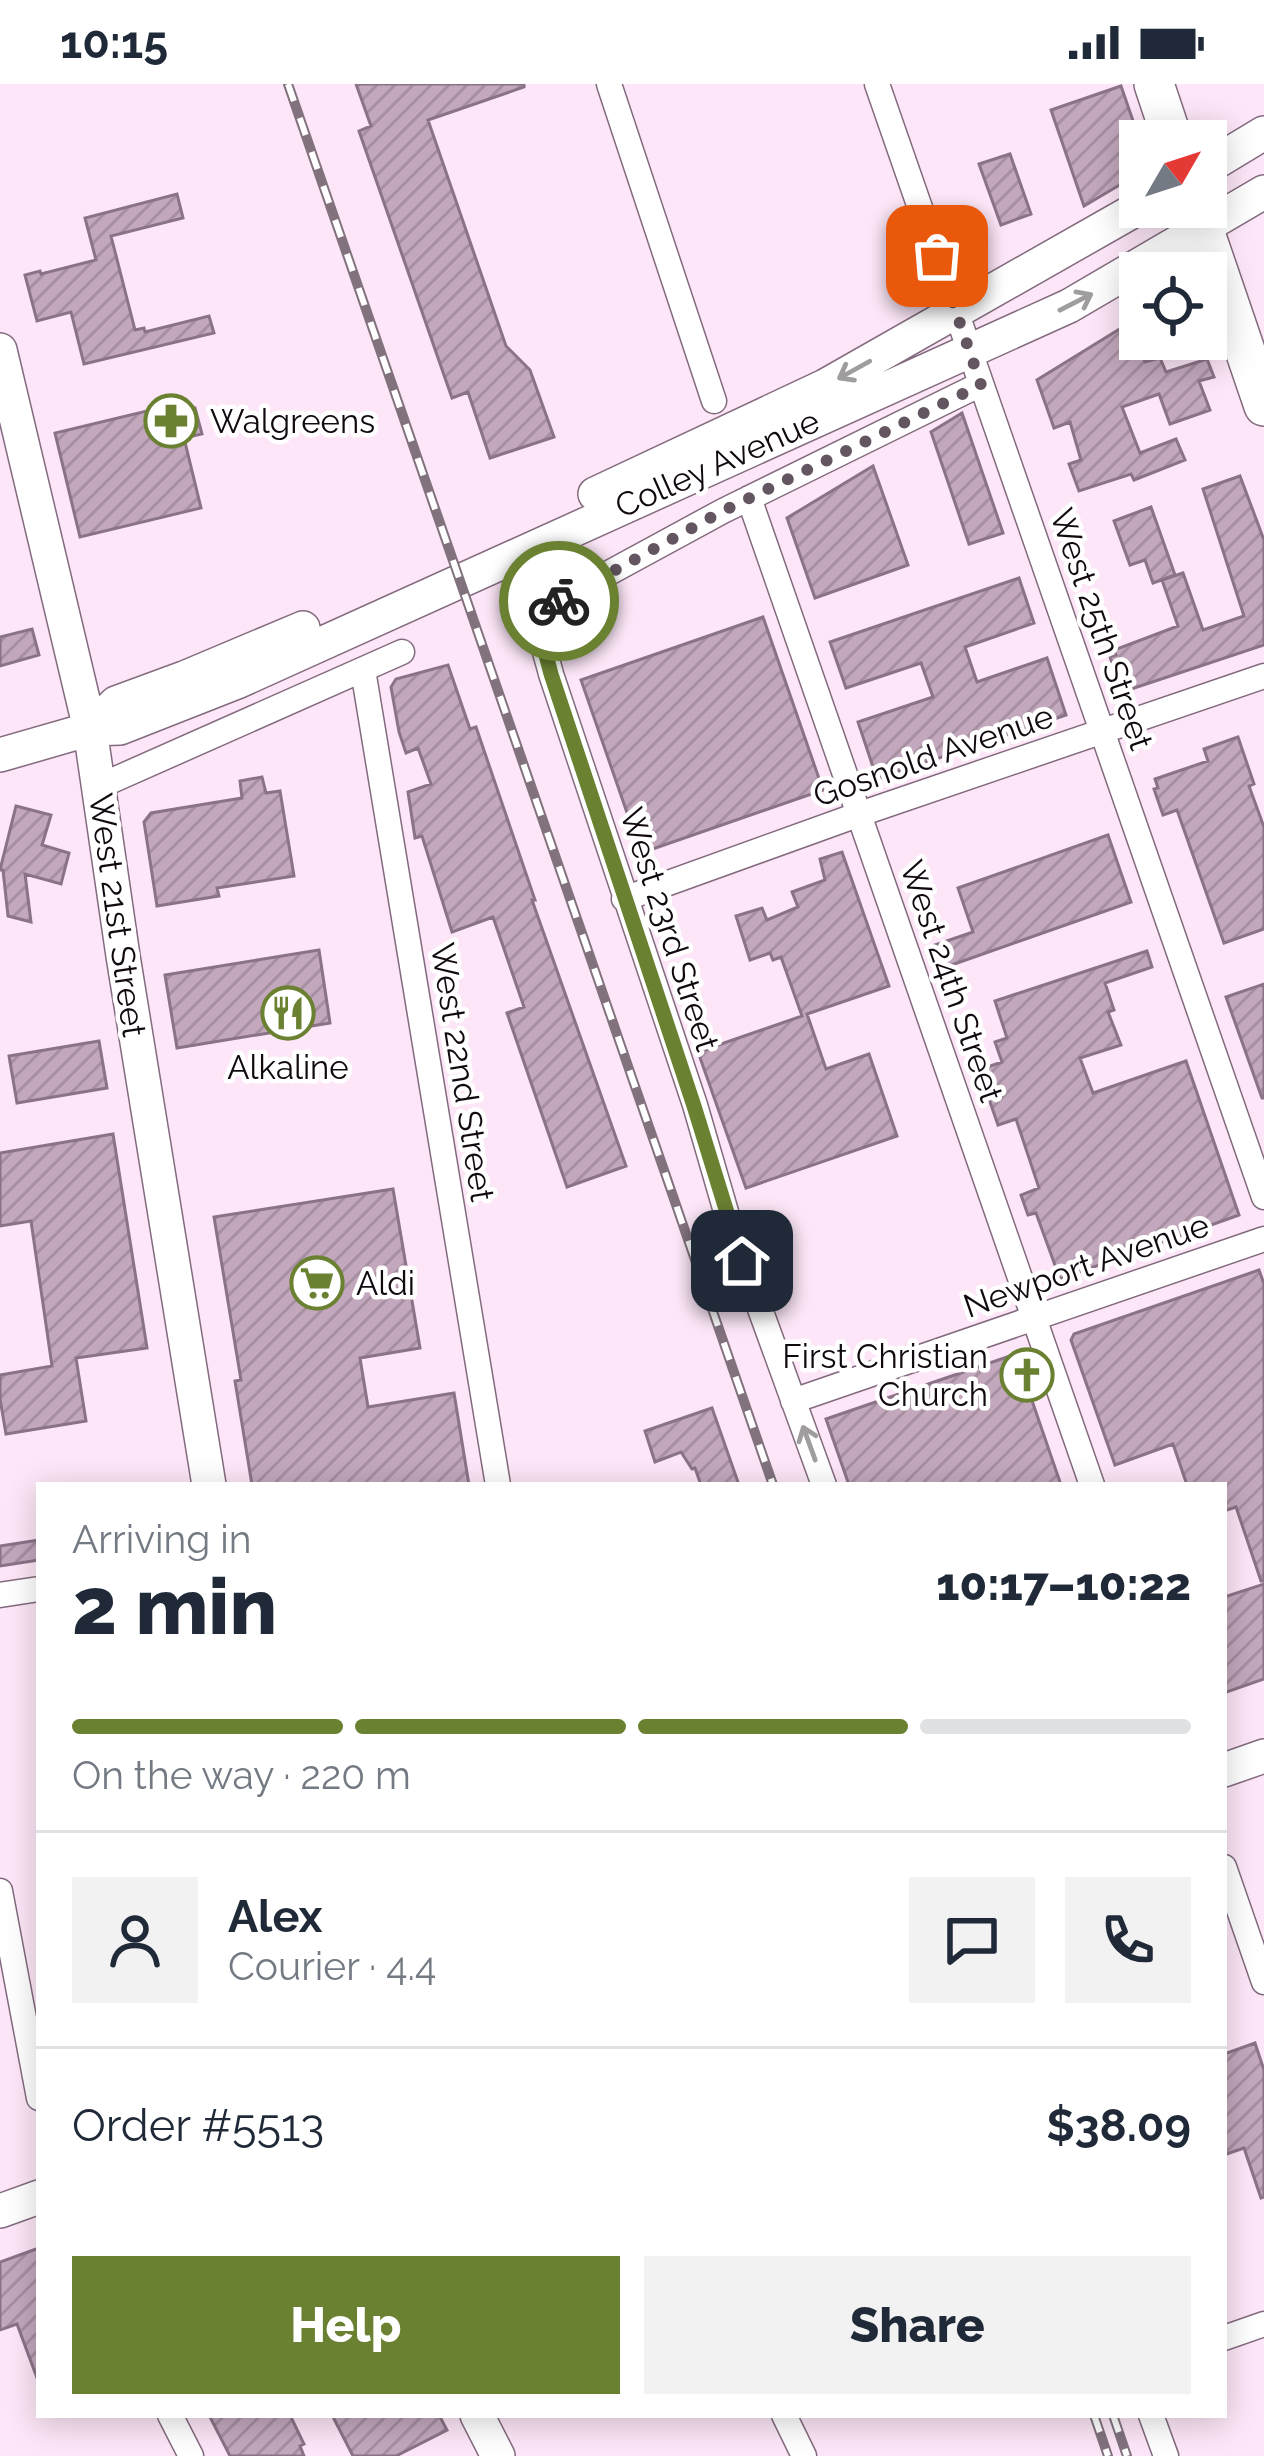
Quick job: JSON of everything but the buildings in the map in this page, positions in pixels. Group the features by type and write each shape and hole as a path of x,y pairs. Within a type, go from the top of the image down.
{"main road":[{"path":"1154,84 1166,120"},
{"path":"1227,155 1264,133"},
{"name":"Colley Avenue","path":"1227,207 1264,192"},
{"name":"Colley Avenue","path":"90,729 116,704 349,608 767,415 1119,219"},
{"name":"Colley Avenue","path":"0,755 90,729 120,728 237,682 1083,298 1184,228"},
{"path":"1202,228 1264,406"},
{"name":"West 21st Street","path":"0,350 90,729 208,1482"},
{"path":"1227,1769 1264,1756"},
{"path":"0,2211 36,2198"},
{"path":"479,2418 498,2456"}],"street":[{"path":"609,84 714,401"},
{"name":"West 25th Street","path":"877,84 1264,1196"},
{"path":"749,498 981,385"},
{"name":"West 24th Street","path":"749,498 1092,1482"},
{"name":"West 23rd Street","path":"749,498 561,599 549,609 541,633 731,1229 823,1482"},
{"path":"100,786 402,652"},
{"name":"West 22nd Street","path":"363,670 498,1482"},
{"name":"Gosnold Avenue","path":"624,899 1264,676"},
{"name":"Newport Avenue","path":"793,1401 1264,1239"},
{"path":"0,1595 36,1589"},
{"path":"1227,1876 1264,1982"},
{"path":"0,1891 36,2082"},
{"path":"1227,2337 1264,2324"},
{"path":"172,2418 191,2456"},
{"path":"785,2418 804,2456"},
{"path":"1152,2418 1166,2456"}],"railway":[{"path":"288,84 772,1482"},
{"path":"1095,2418 1108,2456"},
{"path":"1114,2418 1127,2456"}],"way so far":[{"path":"559,601 723,511 981,385 937,256"}],"place":[{"name":"Walgreens","path":"171,421"},
{"name":"Alkaline","path":"288,1013"},
{"name":"Aldi","path":"317,1283"},
{"name":"First Christian Church","path":"1027,1375"}],"route":[{"path":"559,601 549,609 541,633 551,674 742,1261"}]}
